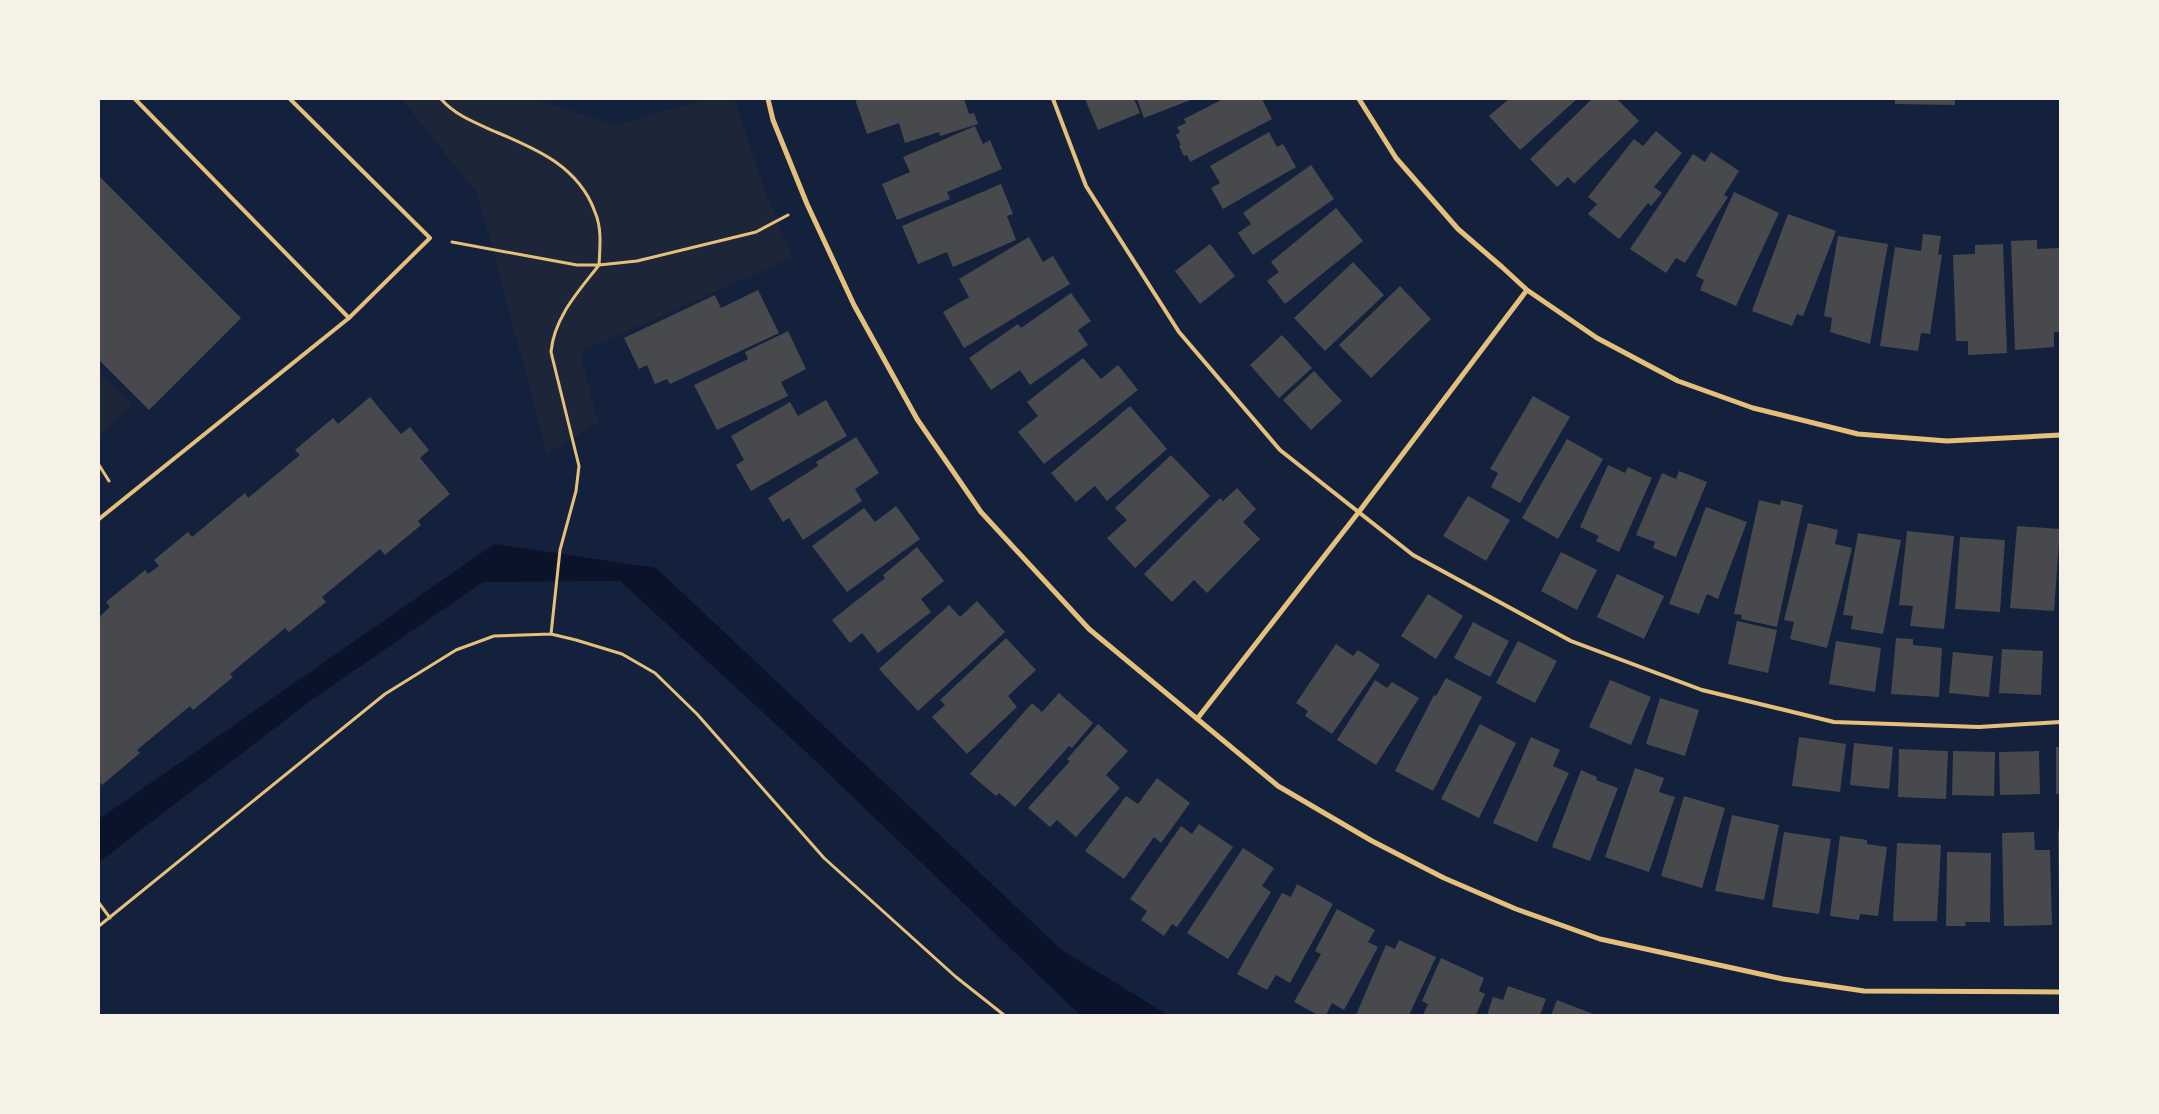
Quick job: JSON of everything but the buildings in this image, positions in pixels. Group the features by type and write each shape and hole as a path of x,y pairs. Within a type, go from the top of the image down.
{"street":[{"path":"768,99 773,120 807,204 854,305 917,419 981,512 1089,629 1278,786 1372,841 1444,878 1516,908 1600,939 1783,979 1864,991 2060,992"},
{"path":"1359,99 1396,158 1458,229 1527,290 1597,338 1678,381 1753,408 1858,434 1947,441 2060,435"},
{"path":"1197,719 1358,513 1527,290"}],"lane":[{"path":"136,99 349,318"},
{"path":"99,519 349,318 430,238 290,99"},
{"path":"1054,99 1086,186 1179,332 1280,450 1412,555 1571,641 1702,690 1834,722 1979,727 2060,722"}],"path":[{"path":"441,99 447,106 467,119 557,161 573,176 596,212 600,235 599,265 570,302 553,336 551,352 579,466 576,491 560,550 551,634"},
{"path":"430,238 577,265 599,265 637,261 756,232 807,204"},
{"path":"99,926 385,694 456,650 494,636 551,634 622,654 655,673 697,714 824,858 956,977 1004,1015"},
{"path":"99,903 110,918"}],"shaded area":[{"path":"402,99 536,99 615,125 707,99 735,99 761,179 793,257 580,352 598,423 547,453 478,195"},
{"path":"99,371 132,405 99,437"},
{"path":"494,544 656,568 1062,950 1168,1015 1080,1015 805,751 620,581 483,582 313,699 99,862 99,819"}]}
